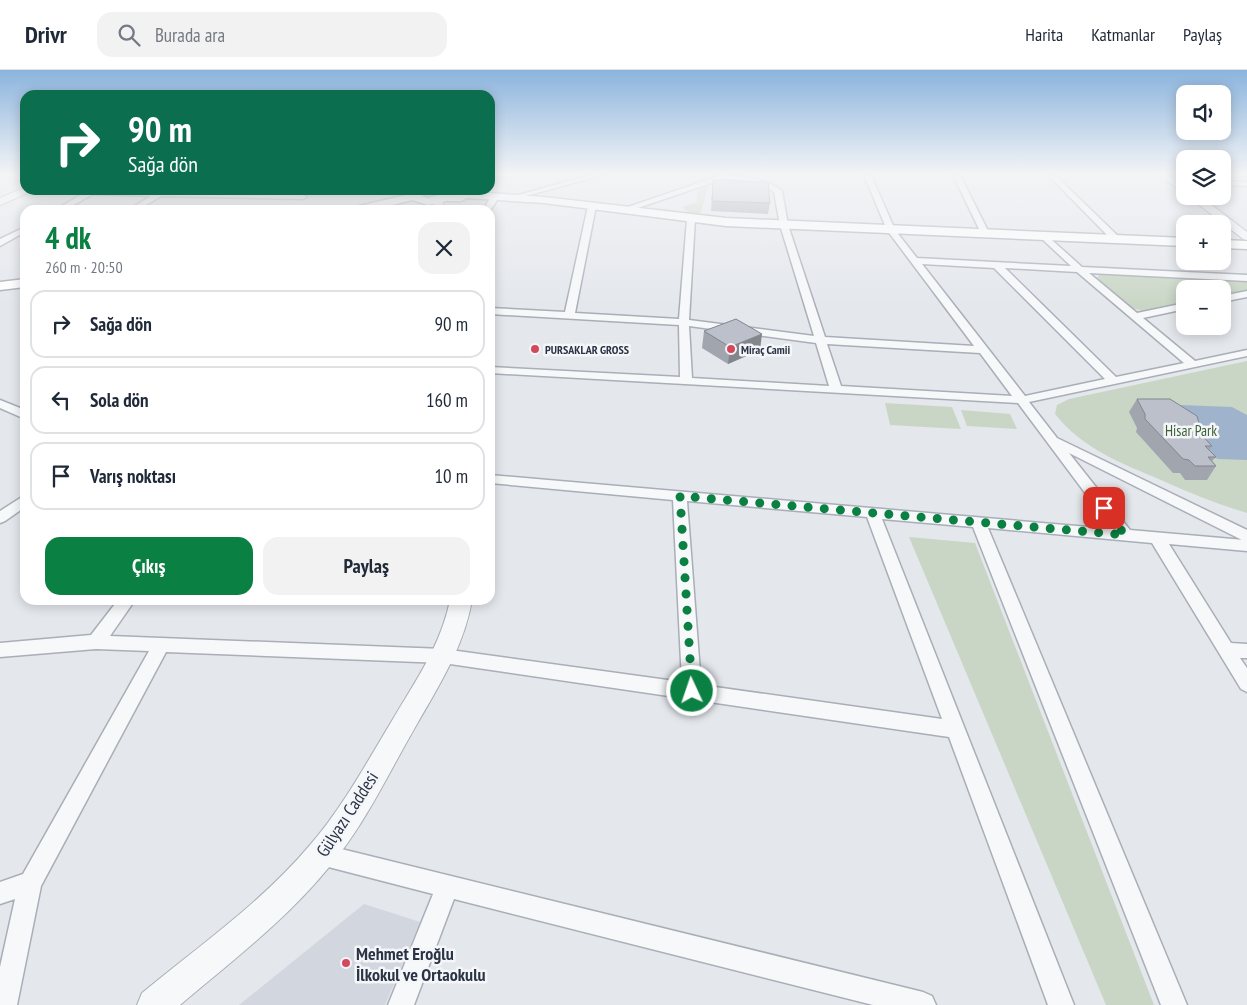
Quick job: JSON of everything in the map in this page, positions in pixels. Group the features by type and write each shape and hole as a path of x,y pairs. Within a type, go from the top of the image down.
{"main road":[{"path":"691,219 891,230 1176,241"},
{"path":"1231,244 1247,245"},
{"path":"0,286 20,284"}],"street":[{"path":"569,315 589,219"},
{"path":"686,381 684,322 691,219"},
{"path":"783,219 836,390"},
{"path":"886,219 891,230 1125,535"},
{"path":"978,219 985,233"},
{"path":"1095,219 1115,238"},
{"path":"1222,219 1247,237"},
{"path":"0,243 20,232"},
{"path":"15,234 20,234"},
{"path":"1044,236 1080,270 1193,365"},
{"path":"915,261 1247,278"},
{"path":"996,265 1113,381"},
{"path":"1231,297 1247,294"},
{"path":"1135,316 1176,308"},
{"path":"495,311 684,322 820,340 983,350"},
{"path":"495,370 1022,400 1247,352"},
{"path":"0,404 20,413"},
{"path":"13,410 20,405"},
{"path":"1051,439 1247,536"},
{"path":"495,478 1247,546"},
{"path":"680,496 692,691"},
{"path":"0,502 20,504"},
{"path":"0,518 20,504"},
{"path":"873,512 1061,1005"},
{"path":"978,522 1174,1005"},
{"path":"1157,538 1247,684"},
{"path":"96,642 124,605"},
{"name":"Gülyazı Caddesi","path":"154,1005 258,917 304,875 344,825 443,656 458,620 460,605"},
{"path":"0,650 96,642 443,656 955,728"},
{"path":"4,1005 30,883 161,645"},
{"path":"1226,650 1247,651"},
{"path":"321,855 923,1005"},
{"path":"0,893 30,883"},
{"path":"401,1005 448,886"}],"shaded area":[{"name":"Mehmet Eroğlu İlkokul ve Ortaokulu","path":"364,904 420,922 385,1005 239,1005"}],"green space":[{"path":"1100,274 1226,280 1176,280 1176,305 1143,311 1128,307 1096,279"},
{"path":"1231,280 1247,281 1247,291 1231,294"},
{"name":"Hisar Park","path":"1247,361 1247,513 1193,494 1117,461 1078,437 1055,414 1057,405 1069,399"},
{"path":"885,403 952,407 961,429 890,425"},
{"path":"961,410 1010,414 1017,429 967,426"},
{"path":"909,537 975,543 1154,1005 1106,1005"}],"water":[{"path":"1181,405 1232,407 1247,415 1247,460 1218,459 1200,451 1171,409"}],"building":[{"path":"736,319 762,334 730,347 704,331"},
{"path":"1137,399 1170,399 1197,416 1199,423 1195,428 1212,446 1205,446 1216,457 1208,457 1216,466 1195,466 1189,460 1183,459 1145,419 1145,414"}],"place":[{"name":"PURSAKLAR GROSS","path":"535,349"},
{"name":"Miraç Camii","path":"731,349"},
{"name":"Mehmet Eroğlu İlkokul ve Ortaokulu","path":"346,963"}],"route":[{"path":"692,691 680,496 1125,535 1104,508"}]}
